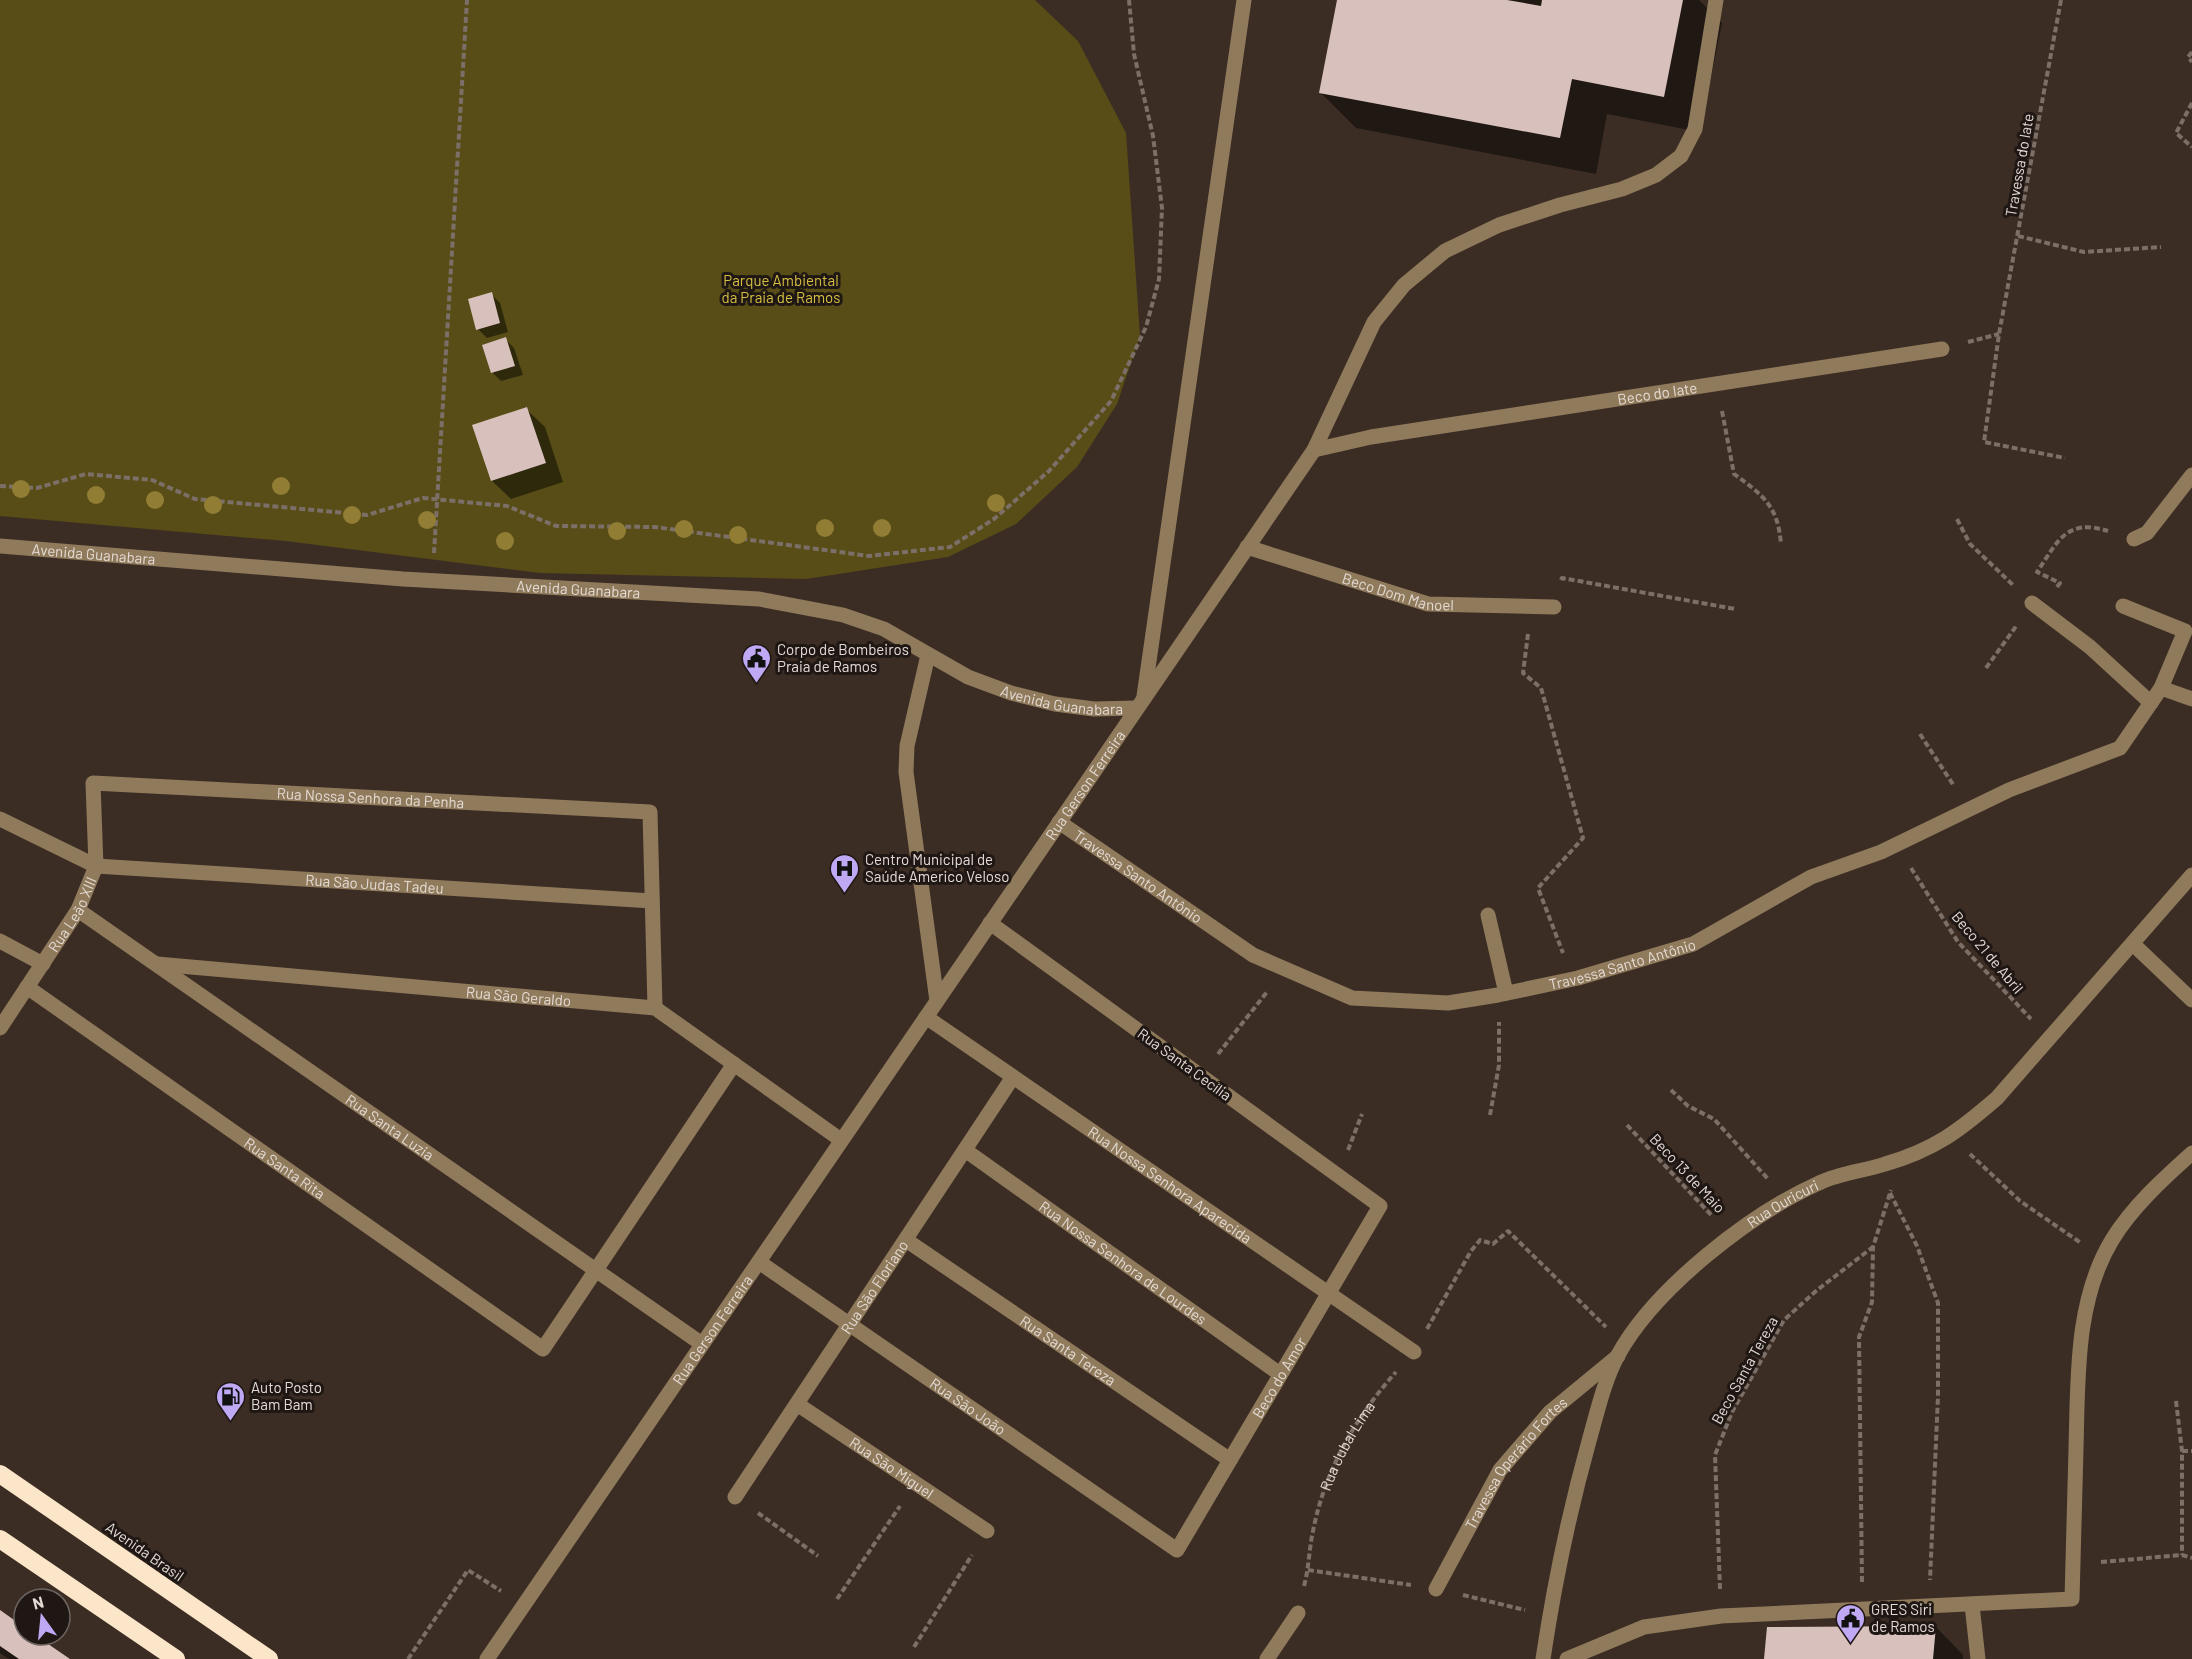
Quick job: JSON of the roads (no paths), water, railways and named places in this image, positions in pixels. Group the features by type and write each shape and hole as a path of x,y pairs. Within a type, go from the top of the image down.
{"highway":[{"name":"Avenida Brasil","path":"0,1473 269,1659"},
{"path":"0,1539 176,1659"}],"street":[{"path":"1141,704 1244,0"},
{"name":"Rua Gerson Ferreira","path":"487,1659 1314,450 1374,322 1404,285 1445,251 1499,225 1639,182 1656,175 1681,156 1695,129 1716,0"},
{"name":"Beco do Iate","path":"1314,450 1371,437 1942,349"},
{"path":"2134,539 2147,533 2192,475"},
{"name":"Avenida Guanabara","path":"0,546 431,581 759,599 843,615 884,629 968,677 1011,693 1055,704 1094,709 1141,704"},
{"name":"Beco Dom Manoel","path":"1247,547 1428,604 1554,607"},
{"path":"2036,606 2090,647 2151,703"},
{"name":"Travessa Santo Antônio","path":"1059,822 1253,955 1352,998 1448,1003 1502,994 1572,979 1693,944 1811,877 1896,845 2009,790 2120,748 2162,688 2185,631 2123,606"},
{"path":"928,655 907,747 906,772 937,1001"},
{"path":"2162,688 2192,699"},
{"name":"Rua Nossa Senhora da Penha","path":"93,783 650,812 652,901"},
{"name":"Rua Leão XIII","path":"0,1028 78,910 96,866 93,783"},
{"path":"0,819 96,866"},
{"name":"Rua São Judas Tadeu","path":"96,866 652,901"},
{"name":"Rua Ouricuri","path":"1543,1659 1553,1588 1571,1506 1598,1408 1621,1351 1650,1311 1698,1264 1760,1214 1821,1182 1900,1160 1943,1142 1951,1136 1996,1098 2192,875"},
{"path":"652,901 655,1008 841,1140"},
{"name":"Rua Santa Luzia","path":"78,910 702,1344"},
{"path":"1488,915 1502,994"},
{"name":"Rua Santa Cecília","path":"990,923 1380,1206"},
{"path":"0,941 43,964"},
{"path":"2133,944 2192,1000"},
{"name":"Rua São Geraldo","path":"154,964 655,1008"},
{"name":"Rua Santa Rita","path":"27,987 543,1349 596,1270"},
{"name":"Rua Nossa Senhora Aparecida","path":"926,1017 1414,1352"},
{"path":"596,1270 734,1064"},
{"name":"Rua São Floriano","path":"735,1497 1013,1077"},
{"name":"Rua Nossa Senhora de Lourdes","path":"965,1150 1280,1374"},
{"path":"1567,1659 1644,1627 1722,1616 2073,1599 2082,1332 2089,1297 2112,1239 2153,1190 2192,1153"},
{"name":"Beco do Amor","path":"1177,1550 1380,1206"},
{"name":"Rua Santa Tereza","path":"906,1240 1230,1460"},
{"name":"Rua São João","path":"759,1262 1177,1550"},
{"name":"Travessa Operário Fortes","path":"1436,1589 1500,1470 1550,1412 1621,1351"},
{"name":"Rua São Miguel","path":"797,1404 987,1531"},
{"path":"1972,1605 1978,1659"},
{"path":"1268,1659 1298,1613"}],"place":[{"name":"Corpo de Bombeiros Praia de Ramos","path":"756,684"},
{"name":"Centro Municipal de Saúde Americo Veloso","path":"844,894"},
{"name":"Auto Posto Bam Bam","path":"230,1422"},
{"name":"GRES Siri de Ramos","path":"1850,1644"}],"park label":[{"name":"Parque Ambiental da Praia de Ramos","path":"781,288"}]}
